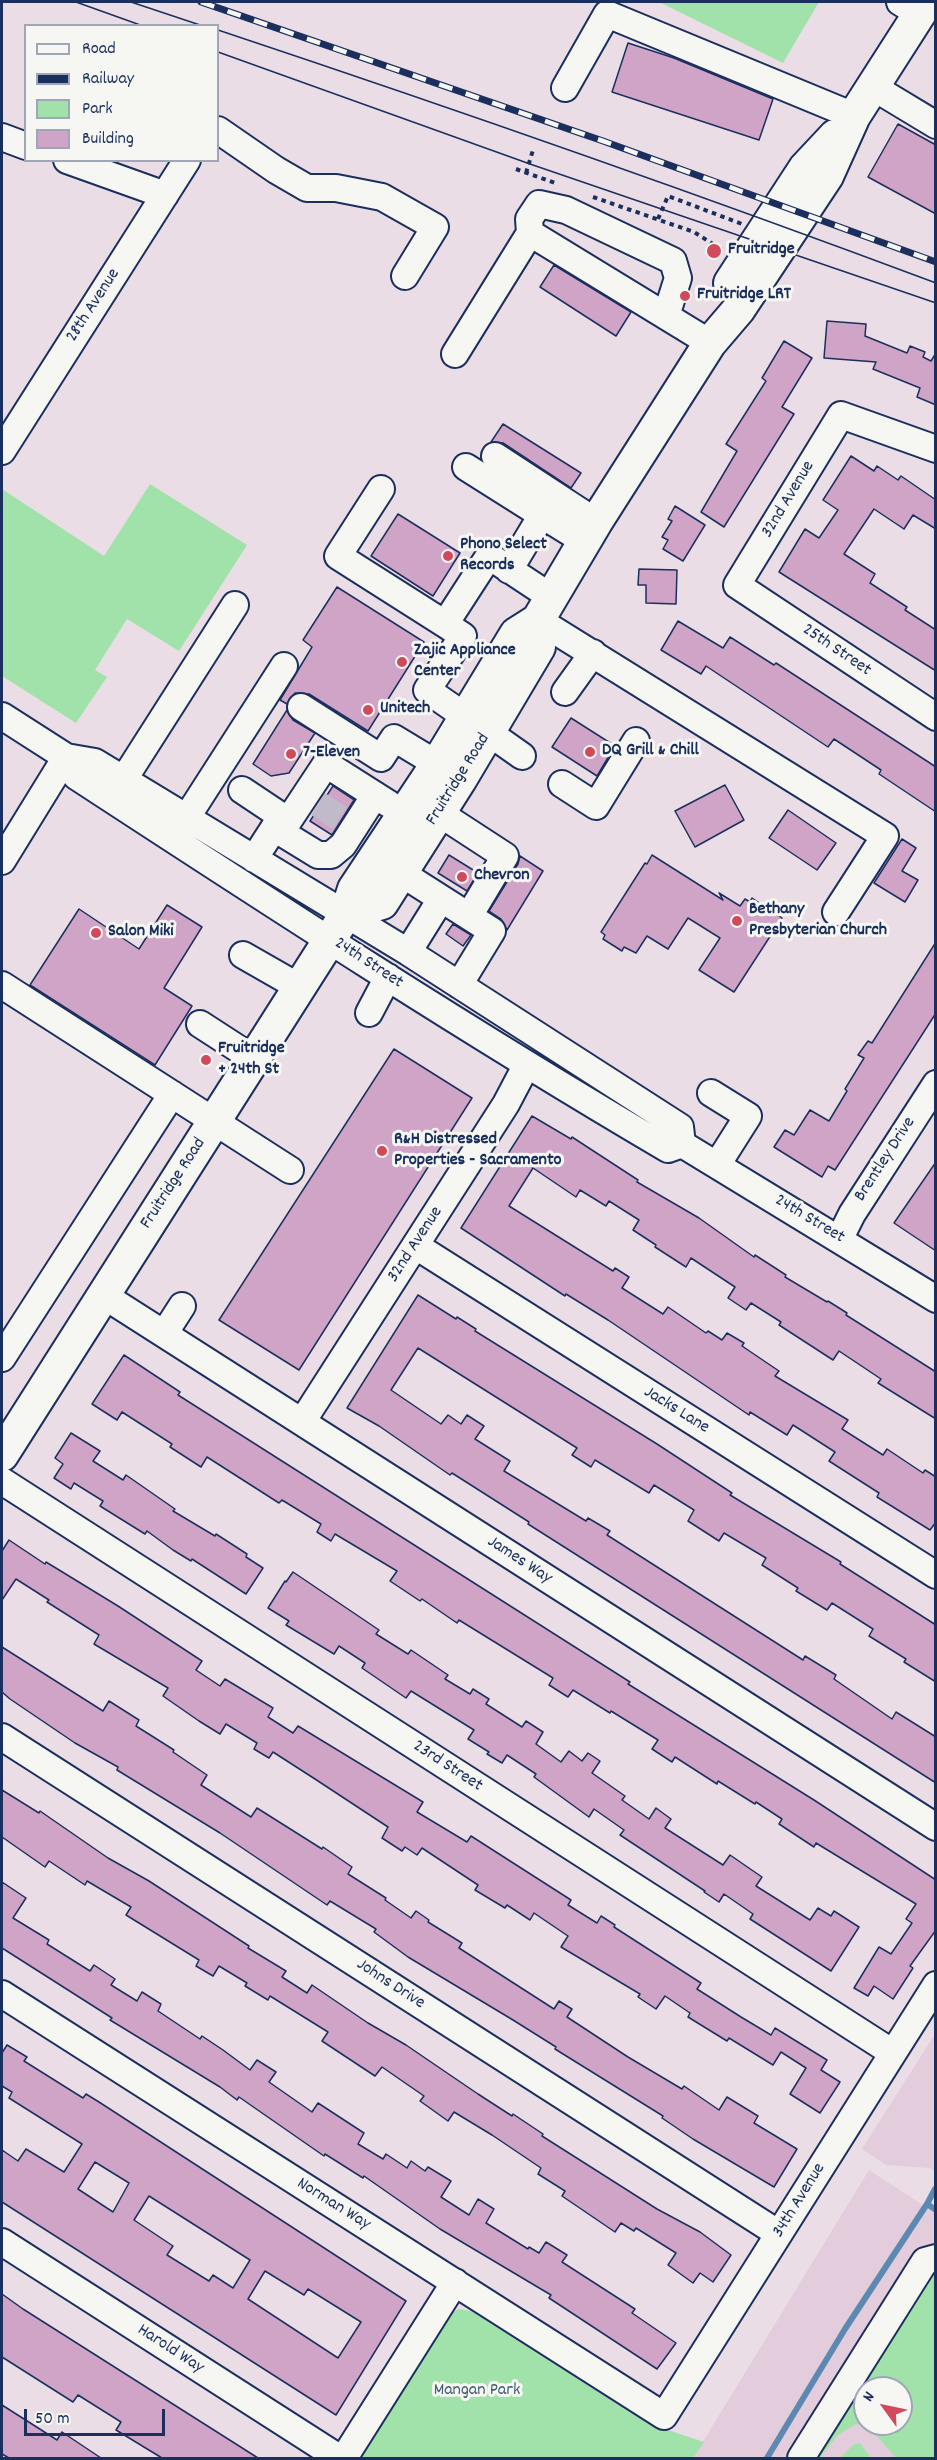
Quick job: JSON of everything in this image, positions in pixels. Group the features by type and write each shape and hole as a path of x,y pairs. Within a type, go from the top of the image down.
{"main road":[{"name":"Fruitridge Road","path":"2,1455 338,926 354,889 436,764 477,725 539,647 545,609 590,531 710,342 739,309 827,176 854,116 873,87 916,6"},
{"name":"Fruitridge Road","path":"338,926 382,903 439,813 477,725"}],"street":[{"path":"565,88 607,14 854,116"},
{"path":"873,87 936,125"},
{"path":"219,118 276,170 307,188 336,188 381,197 435,227 405,276"},
{"path":"2,137 24,145"},
{"path":"73,162 165,195"},
{"name":"28th Avenue","path":"2,451 186,162"},
{"path":"455,354 530,233 529,219 539,204 566,210 673,261 678,278 666,316"},
{"path":"530,233 710,342"},
{"name":"32nd Avenue","path":"737,585 841,415 936,449"},
{"path":"495,456 590,531"},
{"path":"466,467 542,515 590,531"},
{"path":"381,489 338,556 463,636 427,690 522,756"},
{"path":"509,570 542,515"},
{"path":"445,624 489,556 509,570 545,609 593,653 885,836 836,912"},
{"name":"25th Street","path":"737,585 936,717"},
{"path":"124,779 234,605"},
{"path":"565,692 593,653"},
{"path":"187,817 284,666"},
{"path":"302,707 381,758 394,738 436,764"},
{"name":"24th Street","path":"2,716 66,757 95,762 255,858 338,926 388,977 526,1066 668,1149 682,1144"},
{"path":"562,784 596,806 636,741"},
{"path":"2,861 66,757"},
{"name":"24th Street","path":"66,757 76,776 284,912 338,926 408,952 680,1127 682,1144"},
{"path":"255,858 278,830 311,800 326,764 404,814"},
{"path":"242,790 281,816 278,830"},
{"path":"278,830 318,855 331,855 343,845 348,824 375,795"},
{"path":"439,813 505,856 469,916"},
{"path":"401,873 492,932 459,985"},
{"path":"408,952 441,899"},
{"path":"243,955 299,987"},
{"path":"369,1013 388,977"},
{"path":"2,985 290,1170"},
{"path":"200,1024 254,1059"},
{"name":"32nd Avenue","path":"302,1422 506,1104 526,1066"},
{"name":"Brentley Drive","path":"840,1238 852,1214 936,1084"},
{"path":"711,1093 748,1116 717,1165"},
{"path":"2,1358 172,1094"},
{"name":"24th Street","path":"682,1144 840,1238 936,1299"},
{"name":"Jacks Lane","path":"416,1246 936,1575"},
{"name":"James Way","path":"103,1295 936,1827"},
{"path":"164,1334 182,1306"},
{"name":"23rd Street","path":"2,1481 893,2053"},
{"name":"Johns Drive","path":"2,1737 779,2234"},
{"name":"34th Avenue","path":"664,2416 936,1985"},
{"name":"Norman Way","path":"2,1994 664,2416"},
{"name":"Harold Way","path":"2,2242 339,2458"},
{"path":"801,2458 925,2261 936,2258"},
{"path":"344,2458 455,2282"}],"path":[{"path":"526,173 534,150"},
{"path":"516,169 559,184"},
{"path":"592,196 694,232 730,255"},
{"path":"658,219 668,196 748,226"}],"shaded area":[{"path":"935,2034 935,2171 930,2168 886,2165 862,2149"},
{"path":"869,2170 935,2213 935,2458 693,2458"}],"green space":[{"path":"659,2 819,2 783,63"},
{"path":"150,484 247,545 179,651 127,619 95,670 107,677 76,723 2,676 2,489 104,556"},
{"path":"935,2270 935,2458 896,2458 877,2436 913,2436 913,2376 863,2376 930,2272"},
{"name":"Mangan Park","path":"458,2309 471,2311 647,2423 704,2442 693,2458 356,2458 447,2316"},
{"path":"853,2391 853,2426 838,2435 820,2458 810,2458"},
{"path":"860,2443 871,2458 840,2458 853,2445"}],"building":[{"path":"628,43 674,58 773,99 759,140 612,92"},
{"path":"898,124 936,145 936,214 868,177"},
{"path":"554,265 631,312 616,336 540,287"},
{"path":"827,321 866,324 865,336 907,353 910,346 925,352 923,357 931,361 936,353 936,405 917,397 920,388 873,369 876,362 824,358"},
{"path":"784,341 812,358 782,407 794,414 724,527 701,512 737,451 726,444 766,381 762,378"},
{"path":"503,424 581,473 571,488 503,443 491,442"},
{"path":"851,456 874,471 877,466 898,480 901,476 936,500 936,529 913,515 904,529 874,509 844,554 875,574 870,583 907,607 905,610 936,630 936,671 779,572 805,529 819,538 838,510 823,500"},
{"path":"675,506 705,525 683,561 663,549 668,540 662,537 672,521 668,519"},
{"path":"398,514 460,553 433,596 371,556"},
{"path":"639,569 677,570 676,604 646,603 646,585 638,585"},
{"path":"337,587 424,642 368,731 309,694 295,693 287,704 280,700 312,647 303,640"},
{"path":"678,621 723,648 730,637 774,665 776,663 936,767 936,812 879,774 881,770 834,739 828,747 706,666 701,674 661,650"},
{"path":"287,710 293,720 315,733 289,773 271,776 253,764"},
{"path":"571,718 615,746 597,776 552,747"},
{"path":"725,785 744,820 695,847 675,811"},
{"path":"333,786 354,800 332,835 310,821"},
{"path":"788,810 836,843 817,870 769,838"},
{"path":"902,839 916,848 902,871 918,880 905,902 874,883"},
{"path":"449,855 478,873 467,891 438,873"},
{"name":"Bethany Presbyterian Church","path":"652,855 723,900 719,893 740,906 745,899 750,902 752,898 782,918 734,992 699,970 720,938 688,918 668,949 647,936 636,953 624,947 622,951 603,939 605,935 601,932"},
{"path":"520,856 543,871 507,930 501,919 489,911 518,864"},
{"path":"167,905 202,927 164,988 192,1006 155,1065 30,985 79,909 139,949"},
{"path":"453,924 471,935 463,946 446,934"},
{"path":"936,942 936,1013 835,1170 828,1166 822,1177 774,1147 785,1130 794,1135 810,1110 829,1121 864,1058 858,1055 868,1041 872,1043"},
{"path":"394,1049 472,1098 299,1370 219,1320"},
{"path":"532,1116 571,1139 572,1137 638,1180 637,1182 699,1218 754,1257 755,1255 786,1275 785,1277 847,1313 846,1315 936,1372 936,1419 878,1383 881,1379 839,1351 833,1360 779,1325 781,1322 751,1303 746,1310 728,1298 735,1287 691,1258 686,1267 655,1247 656,1245 633,1230 639,1220 609,1201 606,1206 580,1190 576,1197 533,1168 509,1206 613,1271 615,1268 629,1277 622,1288 663,1314 668,1307 706,1333 708,1331 722,1340 727,1333 744,1343 742,1346 779,1371 775,1376 848,1420 842,1429 883,1455 887,1449 923,1473 925,1470 936,1477 936,1522 930,1530 877,1497 879,1493 829,1461 835,1452 793,1425 787,1435 750,1412 749,1415 608,1320 566,1294 565,1296 461,1228"},
{"path":"936,1162 936,1251 894,1223"},
{"path":"418,1295 456,1319 457,1317 476,1329 475,1331 657,1444 732,1493 730,1495 841,1562 840,1564 936,1625 936,1682 904,1662 906,1659 869,1636 873,1629 832,1603 827,1610 796,1591 798,1588 762,1565 766,1558 724,1533 719,1541 688,1521 694,1510 654,1485 649,1493 595,1460 591,1467 572,1455 577,1448 418,1348 391,1390 441,1424 448,1415 461,1424 467,1415 484,1426 475,1439 510,1461 504,1471 586,1521 588,1518 610,1531 607,1535 803,1660 805,1656 836,1675 834,1679 892,1719 896,1712 936,1737 936,1783 528,1524 529,1522 452,1473 450,1475 379,1426 347,1408"},
{"path":"124,1355 180,1392 178,1395 630,1682 628,1684 814,1800 936,1880 936,1930 910,1966 913,1968 893,1999 874,1986 868,1996 854,1988 879,1947 891,1954 912,1923 906,1919 916,1904 816,1843 814,1847 779,1824 782,1819 756,1802 755,1804 718,1781 717,1784 675,1757 672,1762 652,1749 658,1740 611,1711 610,1713 573,1690 568,1697 549,1685 553,1678 459,1620 457,1623 422,1599 420,1601 390,1581 397,1571 335,1534 331,1541 317,1532 321,1524 282,1500 279,1503 207,1457 201,1467 170,1447 172,1444 122,1412 117,1420 92,1404"},
{"path":"71,1433 100,1451 93,1461 123,1480 126,1475 175,1509 173,1511 215,1536 216,1534 247,1554 246,1557 263,1568 246,1594 192,1559 191,1561 173,1550 147,1531 145,1534 100,1506 103,1501 74,1483 71,1489 54,1478 63,1464 55,1458"},
{"path":"9,1540 45,1564 46,1562 118,1606 202,1661 196,1670 220,1686 225,1679 273,1708 268,1717 293,1733 298,1726 423,1802 417,1812 467,1842 471,1836 571,1900 568,1905 597,1923 601,1916 615,1925 614,1927 701,1983 697,1989 741,2017 771,2035 775,2028 827,2060 821,2070 840,2082 820,2113 790,2094 806,2068 781,2052 773,2065 729,2038 727,2041 688,2017 690,2013 665,1996 656,2009 638,1997 640,1994 561,1947 568,1936 534,1913 530,1920 507,1905 505,1908 475,1890 478,1885 422,1848 417,1855 405,1847 402,1851 382,1838 388,1827 273,1752 269,1758 254,1749 257,1743 226,1724 220,1734 199,1721 163,1696 168,1688 94,1644 99,1635 16,1579 2,1600 2,1551"},
{"path":"293,1572 379,1630 376,1634 408,1654 411,1650 448,1675 445,1679 470,1694 473,1689 489,1699 486,1704 522,1727 526,1721 543,1732 536,1744 561,1762 569,1751 582,1761 588,1753 600,1761 592,1773 625,1796 622,1800 649,1819 656,1808 671,1819 665,1828 723,1865 730,1855 762,1877 756,1886 810,1920 818,1908 831,1916 834,1911 859,1927 831,1971 750,1919 753,1914 724,1894 719,1902 620,1835 624,1830 594,1809 589,1817 534,1777 536,1774 507,1755 502,1763 487,1754 489,1752 468,1739 474,1730 411,1691 406,1698 362,1668 365,1663 339,1646 334,1654 286,1625 289,1621 268,1608"},
{"path":"2,1647 103,1711 109,1701 139,1720 136,1726 174,1750 173,1752 207,1775 201,1785 251,1817 257,1808 322,1849 323,1847 352,1867 348,1874 386,1898 385,1900 411,1918 416,1911 429,1920 428,1922 462,1943 459,1948 554,2009 559,2001 572,2009 567,2017 628,2057 682,2089 684,2086 719,2110 727,2097 758,2116 754,2123 797,2149 774,2187 693,2139 662,2118 663,2116 555,2049 556,2047 408,1957 374,1932 376,1929 330,1901 327,1905 220,1833 117,1770 118,1767 75,1743 10,1699 2,1692"},
{"path":"2,1790 39,1813 40,1811 108,1858 149,1881 249,1946 248,1948 286,1971 282,1977 307,1993 312,1985 512,2116 513,2114 543,2134 542,2136 657,2209 700,2232 731,2255 713,2282 700,2273 693,2283 668,2265 676,2253 636,2228 634,2231 621,2223 615,2232 562,2196 565,2191 538,2174 541,2168 492,2135 454,2112 448,2121 420,2101 424,2096 382,2067 375,2076 322,2041 328,2032 270,1996 268,2000 245,1986 247,1983 219,1966 213,1976 196,1966 199,1960 126,1915 131,1907 87,1881 85,1885 49,1861 45,1867 2,1837"},
{"path":"2,1882 26,1898 13,1918 49,1940 47,1944 90,1971 94,1965 115,1979 111,1985 137,2001 142,1992 161,2004 158,2011 200,2039 202,2036 250,2070 257,2060 276,2072 269,2082 312,2112 318,2103 364,2133 358,2144 383,2159 386,2154 407,2168 411,2161 425,2171 428,2167 451,2181 441,2197 469,2215 478,2199 494,2209 486,2223 528,2249 529,2247 539,2253 546,2242 567,2255 562,2262 635,2309 632,2313 676,2343 657,2369 549,2298 551,2295 440,2229 364,2176 363,2178 325,2154 324,2156 239,2097 237,2100 220,2087 110,2020 112,2018 2,1948"},
{"path":"7,2045 27,2057 24,2061 83,2098 86,2094 99,2102 406,2301 336,2415 2,2202 2,2150 18,2161 26,2149 64,2172 82,2144 9,2098 12,2092 2,2086 2,2053","holes":["95,2162 129,2183 113,2212 78,2189","149,2196 250,2260 233,2288 213,2275 209,2281 167,2255 173,2246 134,2220","265,2271 304,2295 308,2289 361,2322 338,2358 248,2299"]},
{"path":"2,2294 258,2458 162,2458 116,2430 121,2422 78,2395 73,2402 2,2357"},
{"path":"2,2405 57,2440 62,2432 101,2458 9,2458 2,2454"}],"waterway":[{"path":"767,2458 845,2329 935,2189"},
{"path":"927,2204 936,2210"}],"tunnel":[{"path":"318,804 343,820"}],"tram line":[{"path":"76,2 137,24"},
{"path":"131,2 197,24"},
{"path":"219,30 578,153 936,283"},
{"path":"219,52 530,164 936,303"}],"railway":[{"path":"201,2 603,141 936,262"}],"place":[{"name":"Fruitridge","path":"714,251"},
{"name":"Fruitridge LRT","path":"685,296"},
{"name":"Phono Select Records","path":"448,556"},
{"name":"Zajic Appliance Center","path":"402,662"},
{"name":"Unitech","path":"368,710"},
{"name":"DQ Grill & Chill","path":"590,752"},
{"name":"7-Eleven","path":"291,754"},
{"name":"Chevron","path":"462,877"},
{"name":"Bethany Presbyterian Church","path":"737,921"},
{"name":"Salon Miki","path":"96,933"},
{"name":"Fruitridge + 24th St","path":"206,1060"},
{"name":"R&H Distressed Properties - Sacramento","path":"382,1151"}]}
